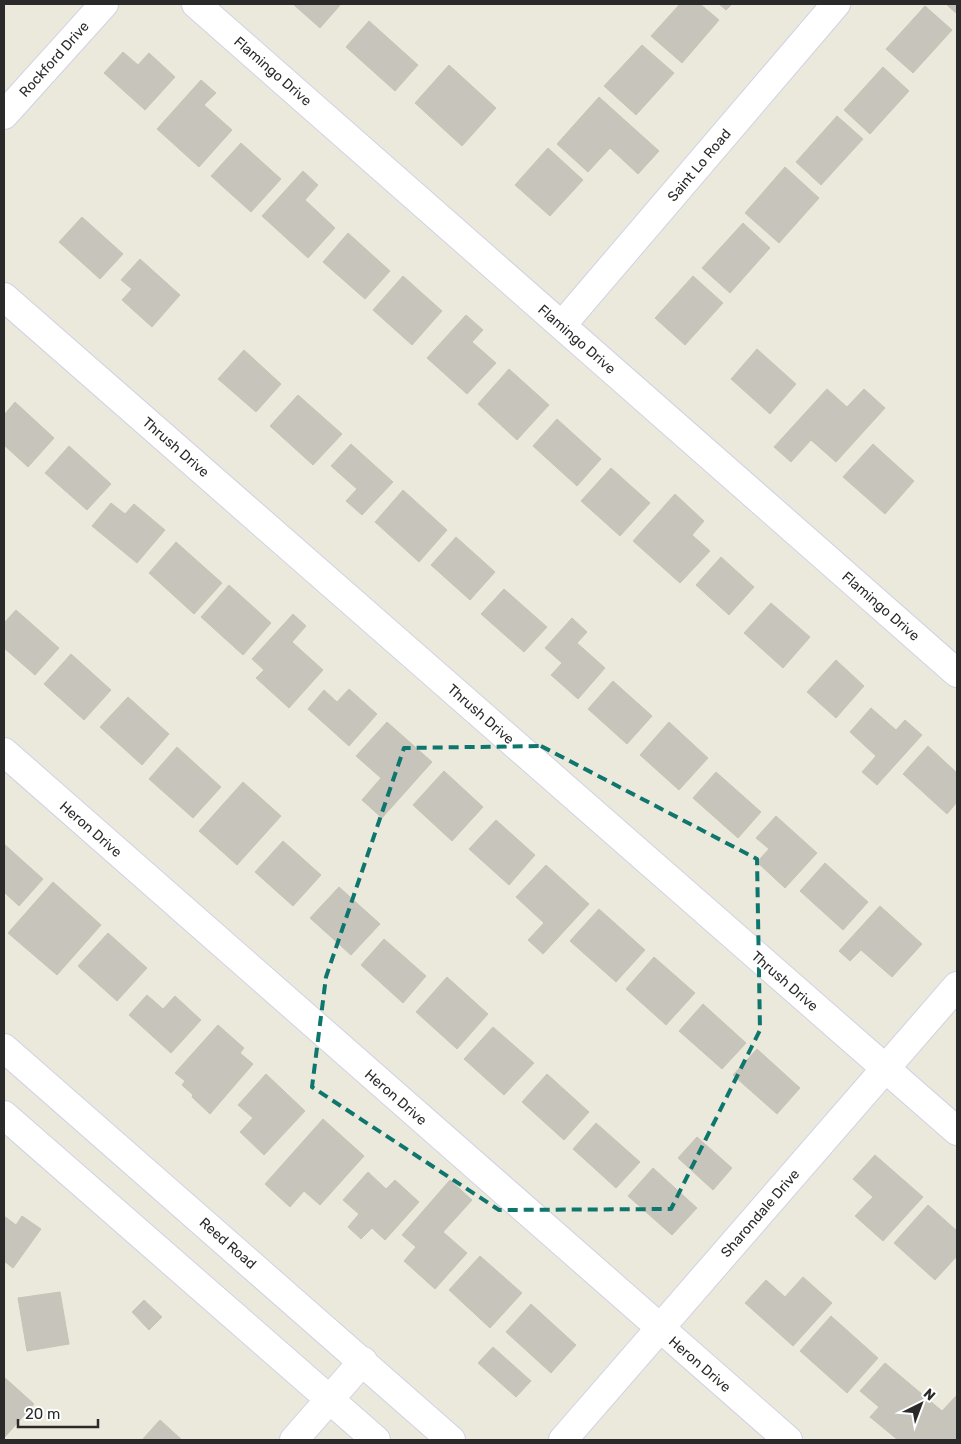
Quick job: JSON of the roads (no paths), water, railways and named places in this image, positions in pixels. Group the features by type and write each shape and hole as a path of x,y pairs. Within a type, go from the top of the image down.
{"street":[{"name":"Rockford Drive","path":"4,115 104,4"},
{"name":"Flamingo Drive","path":"196,4 957,673"},
{"name":"Saint Lo Road","path":"562,326 836,4"},
{"name":"Thrush Drive","path":"4,297 957,1131"},
{"name":"Heron Drive","path":"4,752 788,1440"},
{"name":"Sharondale Drive","path":"563,1440 957,986"},
{"name":"Reed Road","path":"4,1048 451,1440"},
{"path":"4,1115 376,1440"},
{"path":"294,1440 363,1361"}]}
